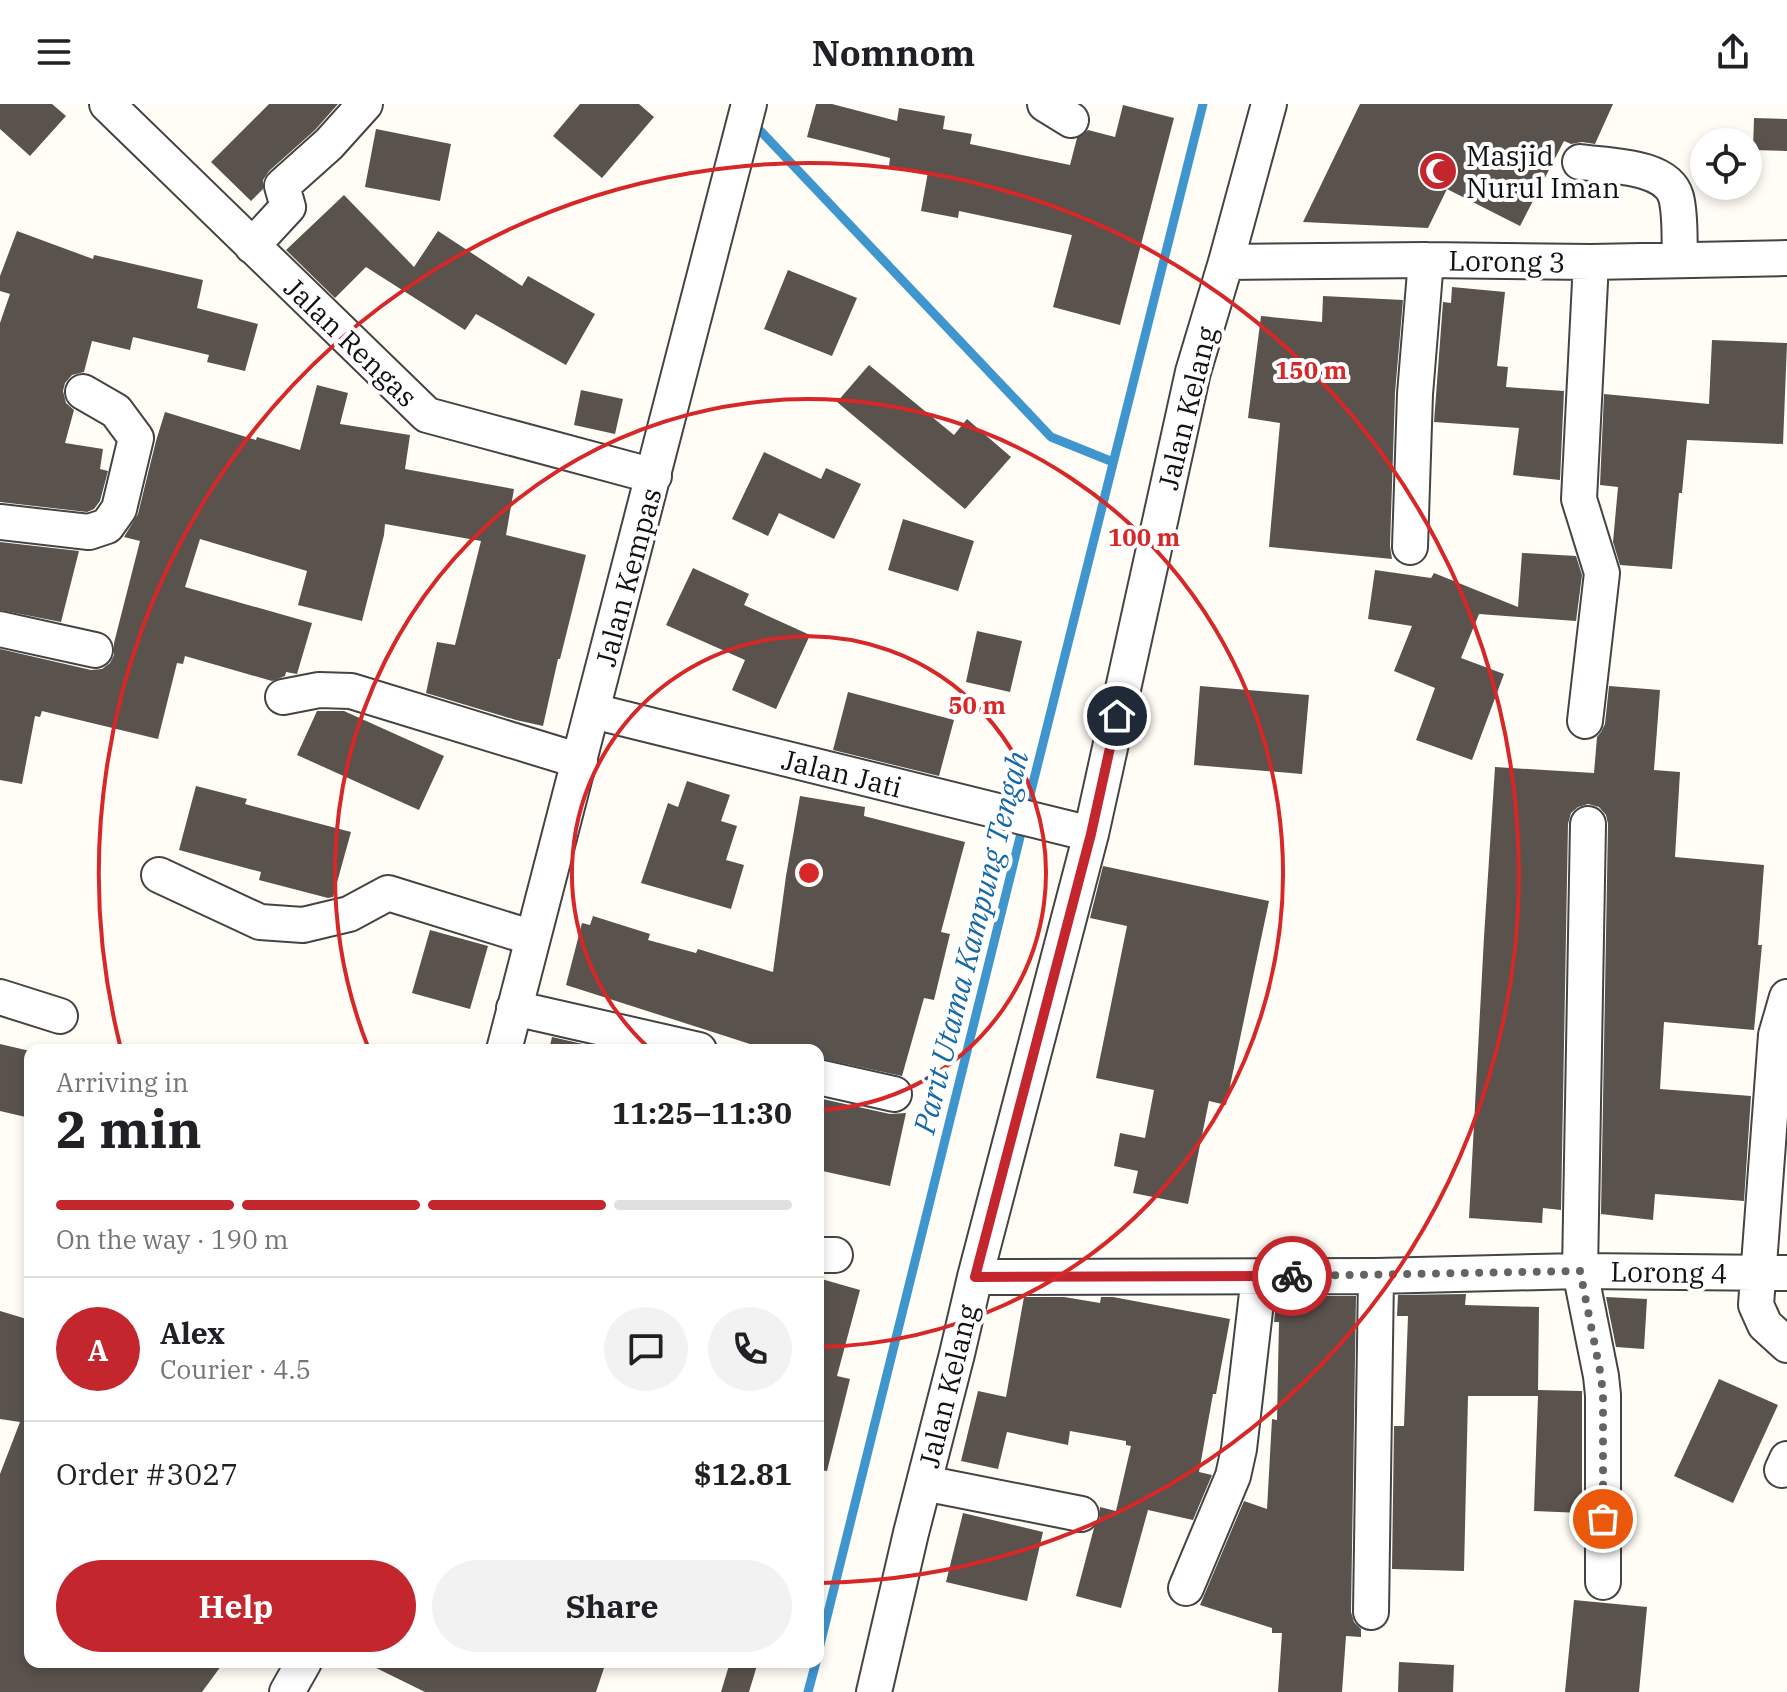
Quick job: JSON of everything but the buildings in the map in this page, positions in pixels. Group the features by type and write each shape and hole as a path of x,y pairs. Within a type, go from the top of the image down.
{"street":[{"name":"Jalan Rengas","path":"107,104 427,415 654,476"},
{"path":"252,246 288,207 282,186 329,144 365,104"},
{"name":"Jalan Kempas","path":"505,1044 749,104"},
{"name":"Jalan Kelang","path":"874,1692 975,1277 1091,834 1193,372 1269,104"},
{"path":"1580,162 1642,170 1666,179 1676,199 1680,260"},
{"name":"Lorong 3","path":"1226,262 1591,262 1787,258"},
{"path":"1410,547 1415,394 1426,260"},
{"path":"1585,721 1602,573 1579,499 1591,262"},
{"path":"0,522 89,532 107,526 119,509 136,438 116,411 83,392"},
{"path":"0,629 95,650"},
{"path":"283,697 319,690 351,691 580,761"},
{"name":"Jalan Jati","path":"593,711 1091,834"},
{"path":"1588,824 1580,1271 1603,1395 1603,1582"},
{"path":"159,875 260,922 303,925 349,914 388,893 533,938"},
{"path":"0,997 60,1016"},
{"path":"1787,997 1776,1035 1773,1273 1756,1305 1765,1325 1787,1345"},
{"path":"514,1008 673,1044"},
{"path":"824,1078 894,1094"},
{"name":"Lorong 4","path":"975,1277 1376,1276 1580,1271 1773,1273"},
{"path":"1186,1588 1233,1476 1239,1449 1259,1276"},
{"path":"1371,1612 1376,1276"},
{"path":"924,1483 1081,1514"},
{"path":"287,1692 301,1668"}],"waterway":[{"name":"Parit Utama Kampung Tengah","path":"1026,811 1203,104"},
{"path":"752,122 1051,437 1113,462"},
{"name":"Parit Utama Kampung Tengah","path":"824,1629 1023,825"},
{"name":"Parit Utama Kampung Tengah","path":"808,1692 814,1668"}],"way so far":[{"path":"1292,1276 1580,1271 1603,1395 1603,1519"}],"place":[{"name":"Masjid Nurul Iman","path":"1438,171"}],"route":[{"path":"1117,716 1091,834 975,1277 1292,1276"}]}
